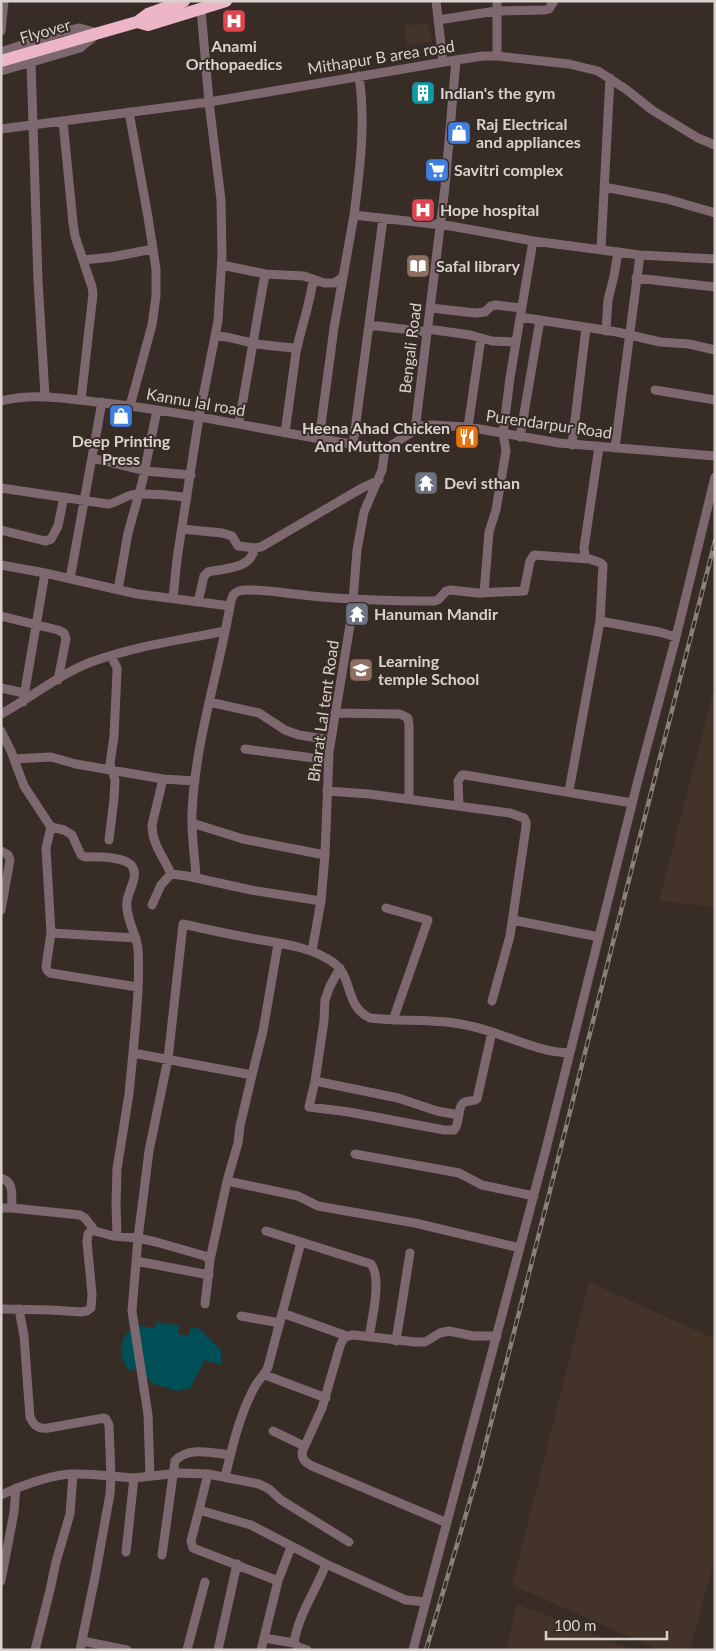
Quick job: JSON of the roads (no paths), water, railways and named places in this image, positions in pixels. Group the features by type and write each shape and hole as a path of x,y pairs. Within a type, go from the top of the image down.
{"highway":[{"path":"137,22 148,14 184,1"},
{"path":"137,22 148,25 201,5 226,1"},
{"name":"Flyover","path":"1,61 137,22"}],"street":[{"path":"1,31 4,1"},
{"path":"436,1 443,62"},
{"path":"496,56 497,1"},
{"path":"438,20 496,11 546,10 549,9 554,1"},
{"path":"173,598 176,566 199,416 218,321 222,265 222,211 209,102 201,5"},
{"path":"1,52 61,32 80,28 98,33"},
{"path":"1,71 80,48 98,33"},
{"name":"Mithapur B area road","path":"1,129 209,102 443,62 496,56 569,64 598,71 652,110 698,138 715,145"},
{"name":"Bengali Road","path":"415,430 447,173 456,60"},
{"path":"31,62 32,125 45,396"},
{"path":"319,440 334,328 354,215 362,152 362,98 359,76"},
{"path":"601,249 610,78"},
{"path":"129,112 153,249 156,289 154,316 130,406"},
{"path":"62,121 75,236 93,294 81,400"},
{"path":"604,188 667,199 715,213"},
{"path":"354,215 440,225 533,241 618,252 715,259"},
{"path":"353,445 383,219"},
{"path":"484,593 489,532 496,510 506,452 503,433 515,342 533,241"},
{"path":"83,260 112,257 153,249"},
{"path":"606,331 608,300 618,252"},
{"path":"615,448 628,335 640,254"},
{"path":"222,265 265,274 298,275 324,283 334,283 343,276"},
{"path":"239,423 265,274"},
{"path":"636,278 715,287"},
{"path":"285,433 296,352 309,304 313,280"},
{"path":"431,308 475,314 485,312 496,305 540,320 660,342 689,344 715,350"},
{"path":"520,436 540,320"},
{"path":"369,325 457,333 501,342 515,342"},
{"path":"572,445 586,328"},
{"path":"215,336 254,343 287,346 293,348 296,352"},
{"path":"468,427 481,338"},
{"path":"655,390 715,400"},
{"name":"Kannu lal road","path":"1,401 22,397 45,396 102,402 199,416 319,440 385,450"},
{"path":"70,579 102,402"},
{"path":"118,590 128,533 145,471 157,410"},
{"name":"Purendarpur Road","path":"385,450 422,426 430,425 468,427 572,445 715,456"},
{"path":"589,559 585,557 584,548 599,447"},
{"name":"Bharat Lal tent Road","path":"312,951 321,901 325,855 328,760 349,633 357,550 362,520 384,463 385,450"},
{"path":"92,458 145,471 191,475"},
{"path":"413,1650 534,1196 715,477"},
{"path":"182,529 227,534 232,536 238,546 255,548 268,544 378,480"},
{"path":"1,488 108,504 131,495 139,494 188,497"},
{"path":"1,530 46,541 51,539 58,526 64,497"},
{"path":"198,602 204,576 208,572 240,566 249,560 255,548"},
{"path":"196,878 192,824 201,736 230,606 234,594 240,590 353,598 435,601 446,591 450,590 484,593 524,591 530,561 534,555 589,559 601,563 603,566 600,621 569,791"},
{"path":"1,565 118,590 230,606"},
{"path":"24,697 45,573"},
{"path":"1,616 58,630 64,634 66,639 58,680"},
{"path":"600,621 676,637"},
{"path":"1,714 24,697 91,662 128,651 225,630"},
{"path":"108,840 114,799 113,771 110,764 114,736 117,672 111,656"},
{"path":"1,688 24,697"},
{"path":"209,702 259,712 286,730 298,735 331,740"},
{"path":"335,713 400,714 408,718 409,799"},
{"path":"1,731 24,786 51,826 64,830 72,836 81,855 85,857 104,857 130,864 133,868 134,875 127,907 136,938 137,1013 129,1094 117,1169 118,1236"},
{"path":"245,749 328,760"},
{"path":"14,759 51,757 113,771 195,781"},
{"path":"459,806 458,781 462,775 632,802"},
{"path":"163,778 152,833 156,848 167,863 171,874"},
{"path":"327,791 409,799 510,813 524,818 526,822 513,920 492,1001"},
{"path":"192,824 243,839 325,855"},
{"path":"51,826 45,856 51,933 47,970 50,973 137,987"},
{"path":"1,851 8,855 10,860 1,910"},
{"path":"171,874 251,890 321,901"},
{"path":"152,905 161,885 171,874"},
{"path":"386,908 428,920 393,1020"},
{"path":"513,920 599,937"},
{"path":"150,1476 148,1415 133,1318 136,1261 151,1138 168,1059 183,924 312,951 340,968 358,1011 370,1018 445,1021 492,1032 558,1053 570,1054"},
{"path":"51,933 136,938"},
{"path":"206,1304 210,1260 263,1031 278,944"},
{"path":"340,968 325,1000 315,1081 309,1107 350,1112 449,1131 454,1130 458,1126 462,1104 466,1101 477,1099 492,1032"},
{"path":"132,1053 252,1075"},
{"path":"315,1081 398,1098 436,1111 459,1115"},
{"path":"356,1154 459,1173 482,1185 534,1196"},
{"path":"1,1178 8,1180 10,1184 12,1208"},
{"path":"227,1181 298,1196 318,1206 415,1224 520,1248"},
{"path":"1,1208 80,1215 85,1218 95,1231"},
{"path":"1,1309 80,1312 91,1308 92,1294 87,1242 88,1234 91,1231 156,1242 205,1256 210,1260"},
{"path":"266,1231 372,1264 375,1268 376,1282 369,1337"},
{"path":"225,1477 235,1436 252,1391 265,1375 271,1358 301,1242"},
{"path":"396,1341 410,1253"},
{"path":"136,1261 208,1275"},
{"path":"19,1309 24,1342 30,1417 36,1426 41,1428 99,1418 106,1419 109,1426 111,1477 104,1530 81,1645 127,1650"},
{"path":"282,1314 347,1336 354,1335 396,1341 425,1342 440,1333 449,1331 473,1336 496,1336"},
{"path":"241,1316 280,1323"},
{"path":"347,1336 343,1339 340,1346 326,1398 304,1446 302,1457 312,1466 447,1523"},
{"path":"265,1375 326,1398"},
{"path":"273,1431 304,1446"},
{"path":"162,1555 175,1460 179,1455 186,1453 208,1452 230,1455"},
{"path":"1,1495 16,1488 73,1474 134,1478 193,1472 208,1474 259,1484 269,1489 281,1500 349,1542"},
{"path":"35,1650 56,1562 70,1514 73,1474"},
{"path":"208,1474 191,1541 193,1548 278,1581"},
{"path":"126,1552 134,1478"},
{"path":"1,1581 14,1512 16,1488"},
{"path":"199,1510 251,1525 326,1564 406,1600 426,1602"},
{"path":"261,1650 278,1581 291,1547"},
{"path":"218,1650 237,1564"},
{"path":"294,1643 300,1622 326,1564"},
{"path":"187,1650 206,1582"},
{"path":"264,1638 294,1643 298,1647 307,1650"}],"water":[{"path":"157,1322 179,1326 178,1334 188,1336 190,1329 197,1327 221,1350 221,1365 205,1360 190,1388 177,1391 153,1384 138,1368 129,1371 122,1358 122,1341 135,1325 154,1328"}],"railway":[{"path":"426,1650 479,1470 715,541"}],"place":[{"name":"Anami Orthopaedics","path":"234,21"},
{"name":"Indian's the gym","path":"423,93"},
{"name":"Raj Electrical and appliances","path":"459,133"},
{"name":"Savitri complex","path":"437,170"},
{"name":"Hope hospital","path":"423,210"},
{"name":"Safal library","path":"418,266"},
{"name":"Deep Printing Press","path":"121,416"},
{"name":"Heena Ahad Chicken And Mutton centre","path":"467,437"},
{"name":"Devi sthan","path":"426,483"},
{"name":"Hanuman Mandir","path":"357,614"},
{"name":"Learning temple School","path":"361,670"}]}
